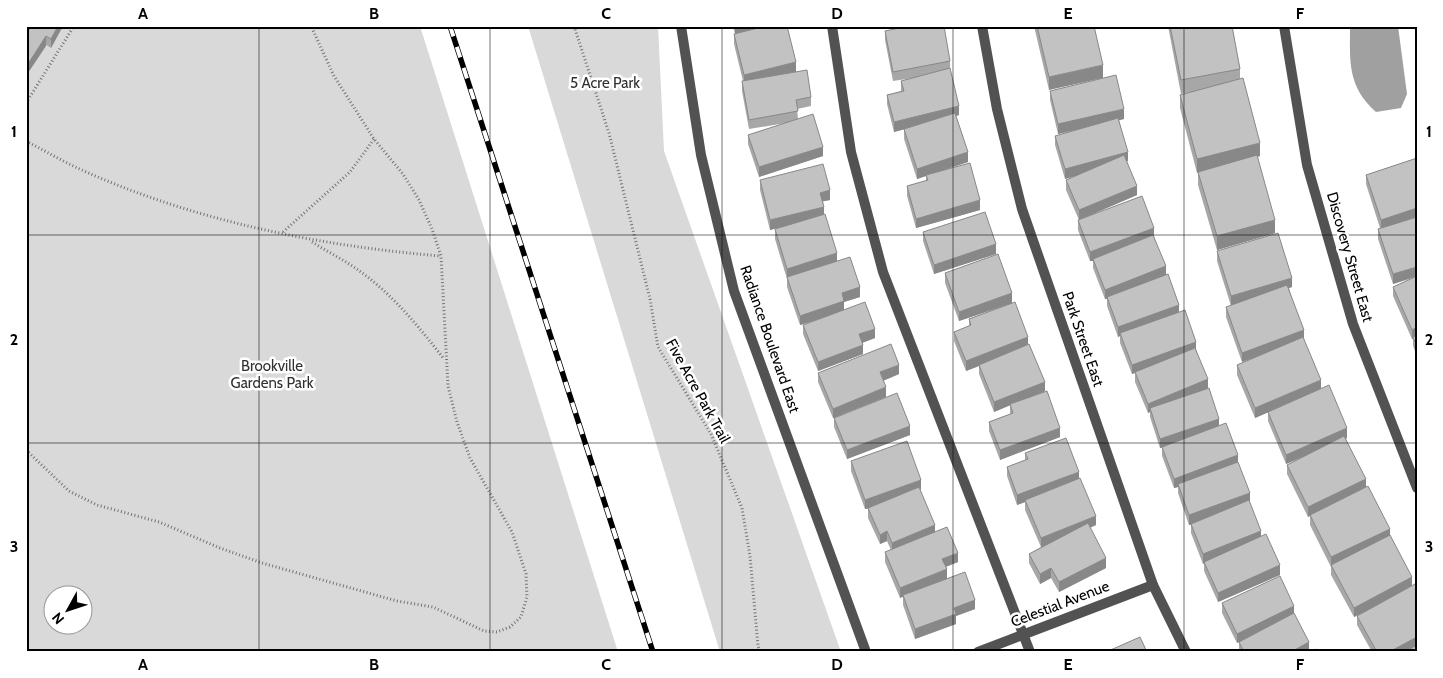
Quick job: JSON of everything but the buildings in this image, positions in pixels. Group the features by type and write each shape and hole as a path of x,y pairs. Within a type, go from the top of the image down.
{"street":[{"name":"Radiance Boulevard East","path":"681,26 702,155 734,290 866,652"},
{"path":"832,26 851,152 882,272 1030,652"},
{"name":"Park Street East","path":"982,26 997,109 1022,209 1153,585 1186,652"},
{"name":"Discovery Street East","path":"1284,26 1307,165 1353,324 1417,488"},
{"name":"Celestial Avenue","path":"978,652 1153,585"}],"path":[{"path":"26,103 74,26"},
{"path":"26,450 69,491 97,505 159,522 220,548 262,563 397,601 433,607 468,626 484,631 497,632 510,627 521,617 527,597 526,574 512,532 470,458 457,422 448,386 445,360 441,256 419,200 402,174 374,139 334,76 311,26"},
{"name":"Five Acre Park Trail","path":"574,26 609,133 650,299 658,347 711,434 742,508 750,556 760,652"},
{"path":"282,233 350,172 374,139"},
{"path":"26,141 84,171 165,202 249,227 309,240 383,251 441,256"},
{"path":"309,240 361,272 379,287 410,316 445,360"}],"green space":[{"name":"Brookville Gardens Park","path":"26,26 420,26 618,652 26,652"},
{"name":"5 Acre Park","path":"528,26 658,26 664,151 841,652 720,652"}],"shaded area":[{"path":"1350,26 1398,26 1407,94 1401,108 1376,112 1360,93 1352,73"}],"railway":[{"path":"450,26 653,652"}]}
